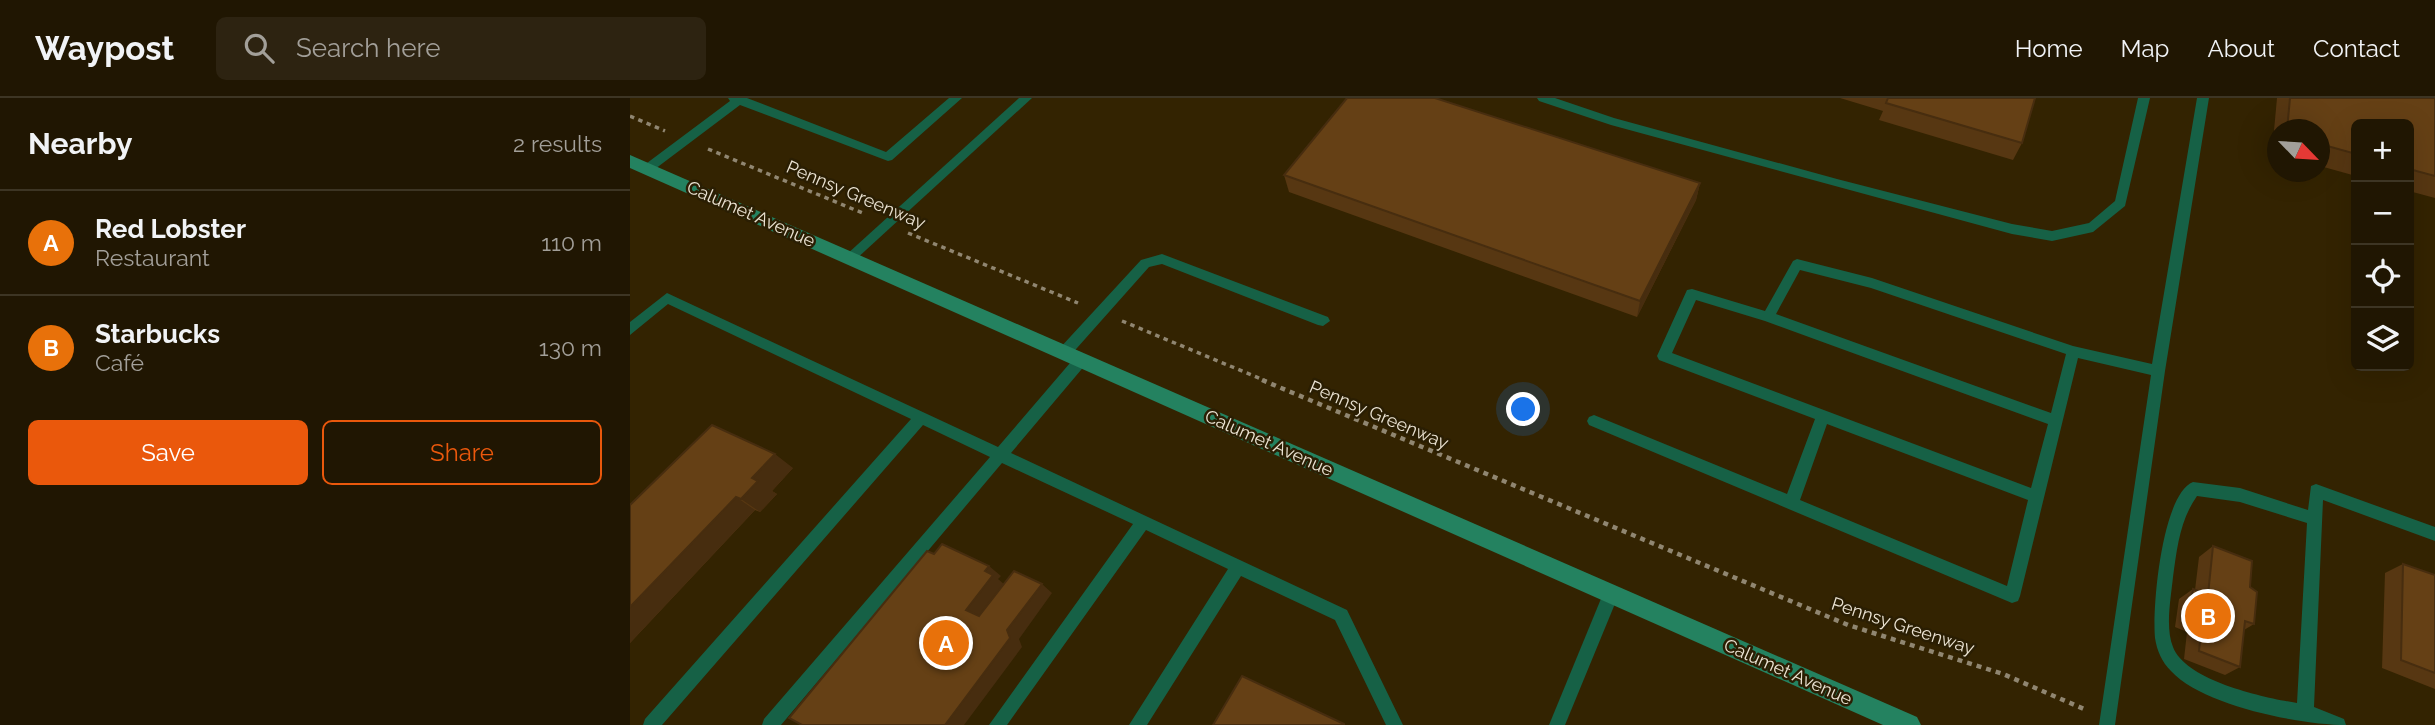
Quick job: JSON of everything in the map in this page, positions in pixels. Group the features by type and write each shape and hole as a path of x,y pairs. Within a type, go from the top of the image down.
{"main road":[{"name":"Calumet Avenue","path":"638,165 1909,725"}],"lane":[{"path":"638,165 686,140 738,99 888,157 956,98"},
{"path":"850,258 1026,98"},
{"path":"1543,98 1611,121 1838,183 2012,229 2052,236 2093,226 2121,202 2144,98"},
{"path":"2108,722 2158,371 2203,98"},
{"path":"770,725 1000,455 1073,357 1101,312 1144,263 1162,259 1323,321"},
{"path":"1768,317 1797,264 1872,283 2073,351 2158,371"},
{"path":"2037,497 1664,356 1692,294 1768,317 2056,421"},
{"path":"630,330 667,298 1341,615 1395,725"},
{"path":"1594,421 2012,596 2073,351"},
{"path":"1791,503 1823,416"},
{"path":"651,725 921,418"},
{"path":"2315,519 2253,496 2222,490 2193,489 2178,508 2172,530 2162,614 2166,653 2179,668 2239,698 2273,708 2305,712 2338,725"},
{"path":"2305,712 2316,491 2435,534"},
{"path":"997,725 1143,522"},
{"path":"1137,725 1238,567"},
{"path":"1557,725 1611,594"}],"path":[{"name":"Pennsy Greenway","path":"630,116 1848,625 2003,674 2108,722"}],"shaded area":[{"path":"630,98 2435,98 2435,725 630,725"}],"building":[{"path":"1347,98 1435,98 1700,183 1640,301 1284,175"},
{"path":"1888,98 2035,98 2022,143 1886,103"},
{"path":"2290,98 2435,98 2435,176 2414,170 2414,119 2351,119 2351,153 2330,147 2330,119 2288,119"},
{"path":"712,425 775,454 752,478 758,481 741,499 736,497 630,607 630,505"},
{"path":"942,544 989,566 985,571 993,575 966,610 979,616 1014,571 1042,584 1007,630 1010,638 945,725 802,725 789,718 927,551 934,554"},
{"path":"2213,546 2252,561 2250,587 2257,592 2254,624 2245,621 2240,667 2199,651 2202,623 2189,618 2193,589 2208,595"},
{"path":"2403,564 2435,575 2435,673 2401,660"},
{"path":"1242,676 1344,724 1344,725 1213,725"}],"place":[{"name":"Starbucks","path":"2208,616"},
{"name":"Red Lobster","path":"946,643"}]}
